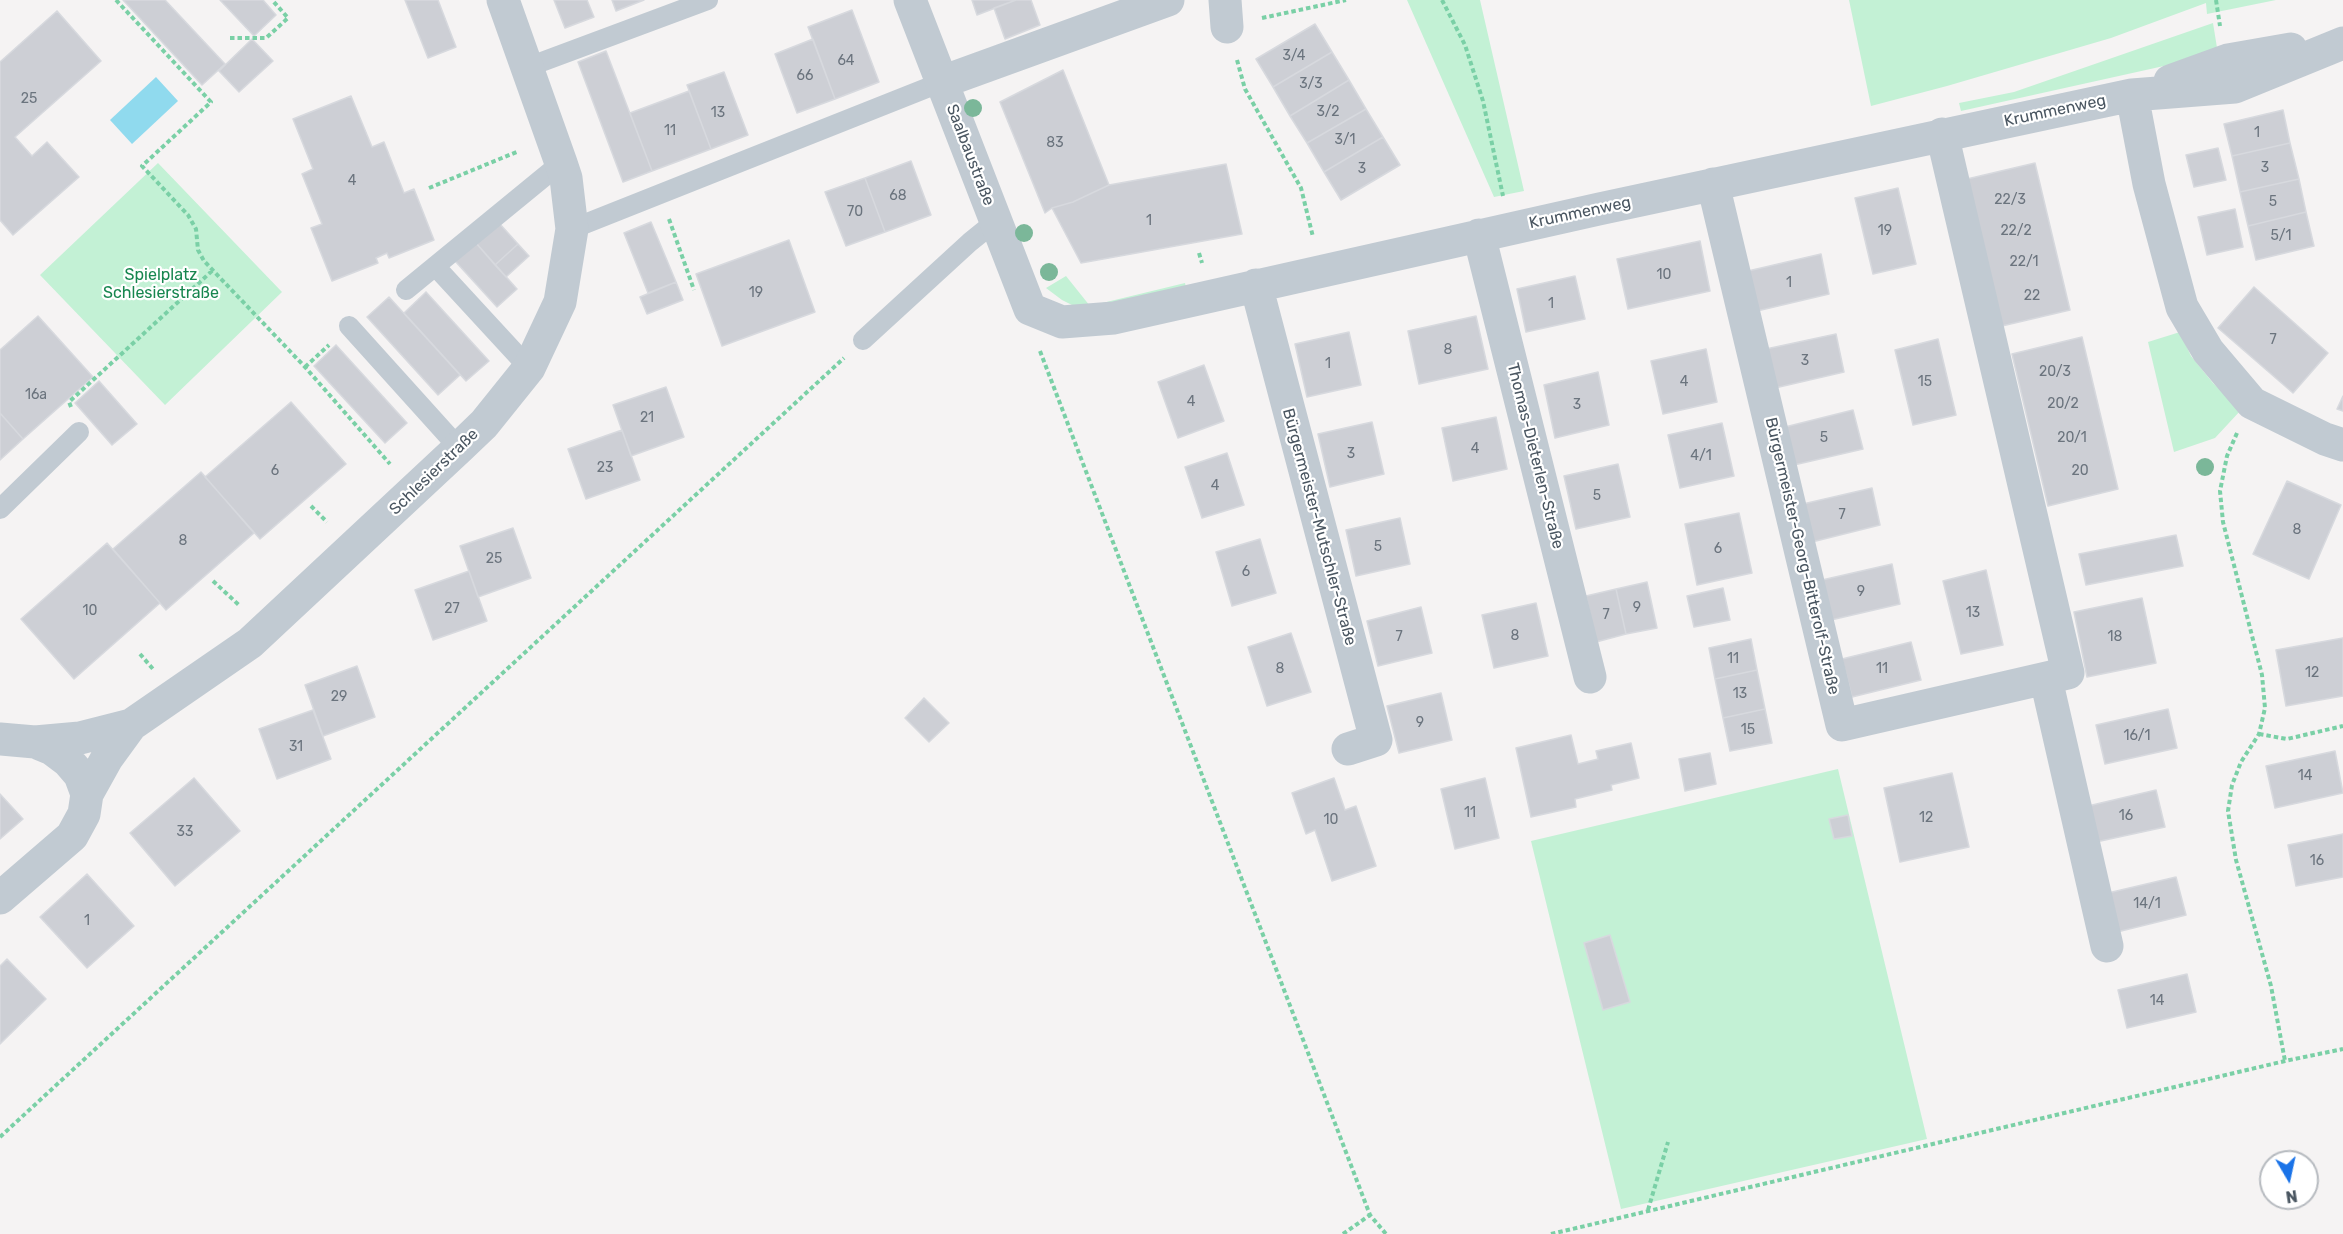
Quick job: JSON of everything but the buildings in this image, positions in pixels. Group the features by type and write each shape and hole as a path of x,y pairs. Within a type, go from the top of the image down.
{"street":[{"name":"Schlesierstraße","path":"0,739 35,742 80,738 131,725 250,643 459,448 484,423 529,368 560,302 572,229 566,178 503,0"},
{"name":"Saalbaustraße","path":"910,0 1030,309"},
{"path":"942,82 1168,0"},
{"name":"Krummenweg","path":"1030,309 1062,322 1114,318 1479,235 2132,95 2228,60 2343,42"},
{"path":"2132,95 2149,184 2182,307 2208,351 2252,403 2325,439 2343,445"},
{"name":"Bürgermeister-Georg-Bitterolf-Straße","path":"1713,184 1842,725 2068,673 1942,134"},
{"name":"Thomas-Dieterlen-Straße","path":"1479,235 1590,677"},
{"name":"Bürgermeister-Mutschler-Straße","path":"1256,285 1376,740 1348,749"},
{"path":"2046,679 2107,946"},
{"path":"0,898 72,836 84,814 87,794 107,758 131,725"},
{"path":"35,742 52,749 68,761 80,775 87,794"}],"lane":[{"path":"528,67 708,0"},
{"path":"572,229 942,82"},
{"path":"406,290 435,266 557,150"},
{"path":"863,340 996,221"},
{"path":"435,266 529,368"},
{"path":"349,326 459,448"},
{"path":"0,509 79,432"}],"path":[{"path":"116,0 211,102 142,166 188,215 196,229 198,250 204,261 305,367 413,491"},
{"path":"1315,247 1300,188 1245,89 1226,14 1346,0"},
{"path":"1442,0 1465,45 1483,101 1504,199"},
{"path":"2216,0 2217,16"},
{"path":"230,38 266,38 288,18 273,1"},
{"path":"429,188 557,150"},
{"path":"666,210 694,290"},
{"path":"96,378 213,270"},
{"path":"1030,309 1038,345 1046,367 1370,1215 1386,1234"},
{"path":"0,1137 863,340"},
{"path":"305,367 313,360"},
{"path":"2252,403 2227,456 2220,491 2223,522 2262,675 2265,708 2259,734 2241,762 2232,785 2228,811 2236,860 2271,986 2285,1061"},
{"path":"2259,734 2287,739 2343,726"},
{"path":"1551,1234 2343,1049"},
{"path":"1647,1210 1668,1142"},
{"path":"1343,1234 1370,1215"}],"green space":[{"path":"1407,0 1480,0 1524,191 1494,197"},
{"path":"1849,0 2276,0 2207,14 2206,3 2111,38 1871,106"},
{"path":"2213,23 2218,54 1961,111 1959,103 2014,92"},
{"name":"Spielplatz Schlesierstraße","path":"158,163 282,292 165,405 40,275"},
{"path":"1066,276 1090,306 1185,283 1187,292 1117,308 1090,309 1076,307 1046,288"},
{"path":"2180,332 2191,356 2213,383 2241,410 2215,438 2174,452 2148,342"},
{"path":"1838,769 1927,1139 1621,1209 1531,841"}],"water":[{"path":"156,77 178,101 132,144 110,120"}]}
